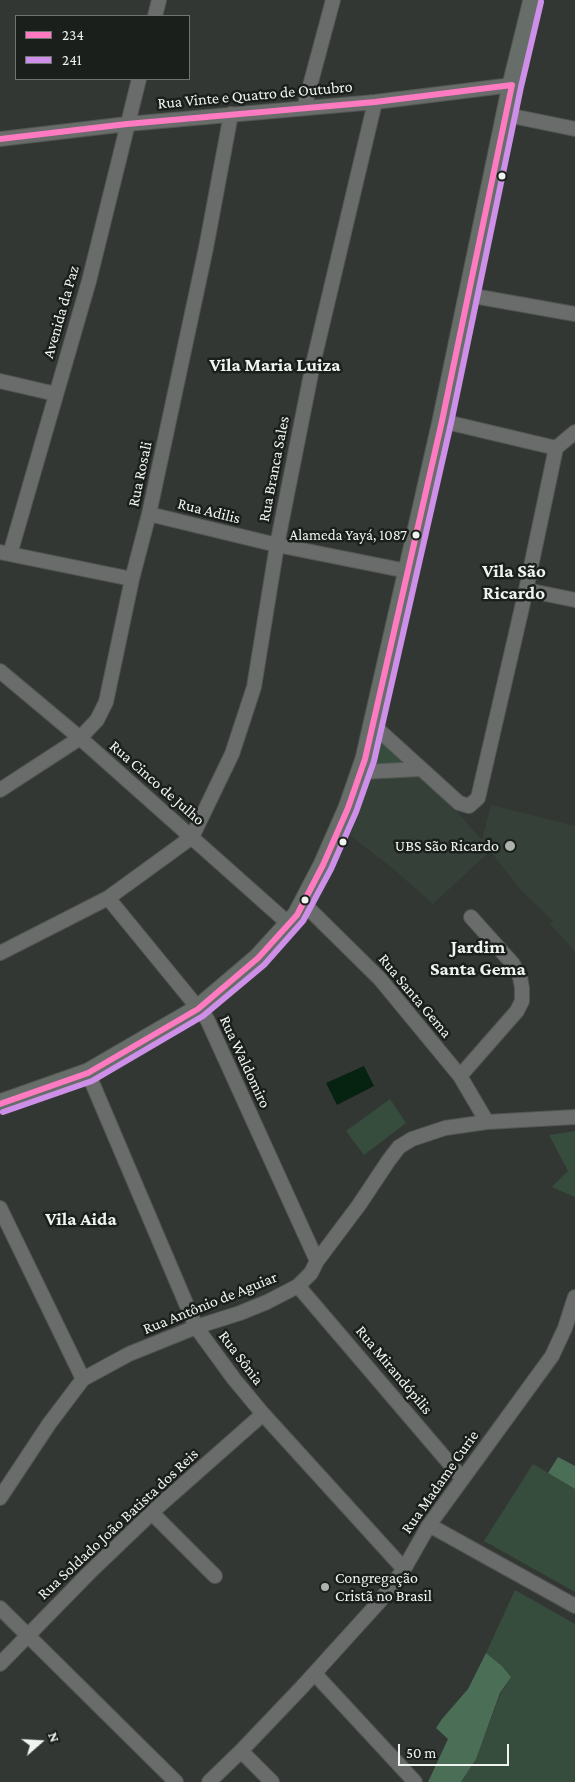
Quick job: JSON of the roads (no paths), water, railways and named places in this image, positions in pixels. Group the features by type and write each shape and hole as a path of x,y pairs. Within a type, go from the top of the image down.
{"street":[{"path":"155,15 159,0"},
{"path":"304,108 333,0"},
{"path":"0,1104 88,1073 198,1009 258,958 297,915 327,857 348,808 365,759 442,421 512,85 533,0"},
{"name":"Avenida da Paz","path":"5,553 90,281 139,80"},
{"name":"Rua Vinte e Quatro de Outubro","path":"0,139 127,124 375,102 512,85"},
{"name":"Rua Branca Sales","path":"192,837 232,754 254,687 277,545 313,364 375,102"},
{"name":"Rua Rosali","path":"0,790 80,738 97,720 106,702 132,579 149,514 206,248 231,114"},
{"path":"507,115 575,129"},
{"path":"468,295 575,314"},
{"path":"0,381 56,394"},
{"path":"442,421 556,448"},
{"path":"373,725 459,804 469,806 478,798 526,590 556,448 575,432"},
{"name":"Rua Adilis","path":"149,514 277,545 408,572"},
{"path":"5,553 132,579"},
{"path":"526,590 575,600"},
{"name":"Rua Cinco de Julho","path":"0,671 80,738 289,924"},
{"path":"361,772 421,769"},
{"path":"0,953 108,898 192,837"},
{"name":"Rua Waldomiro","path":"108,898 206,1020 317,1261"},
{"name":"Rua Santa Gema","path":"303,902 380,979 460,1076 487,1122"},
{"path":"460,1076 517,1011 522,1001 520,977 513,964 471,917"},
{"name":"Rua Sônia","path":"88,1073 196,1327 234,1380 404,1569"},
{"name":"Rua Antônio de Aguiar","path":"0,1498 49,1424 83,1379 128,1354 196,1327 240,1313 298,1286 311,1273 317,1261 399,1148 412,1139 445,1128 487,1122 575,1117"},
{"path":"0,1208 83,1379"},
{"name":"Rua Mirandópilis","path":"298,1286 462,1478"},
{"name":"Rua Madame Curie","path":"208,1782 241,1751 315,1674 380,1602 404,1569 429,1525 552,1356 575,1297"},
{"name":"Rua Soldado João Batista dos Reis","path":"0,1664 90,1572 152,1513 264,1414"},
{"path":"152,1513 215,1576"},
{"path":"429,1525 575,1606"},
{"path":"0,1608 176,1782"},
{"path":"315,1674 416,1782"},
{"path":"241,1751 272,1782"}],"place":[{"name":"Alameda Yayá, 1087","path":"416,535"},
{"name":"UBS São Ricardo","path":"510,846"},
{"name":"Congregação Cristã no Brasil","path":"325,1587"}],"district":[{"name":"Vila Maria Luiza","path":"275,365"},
{"name":"Vila São Ricardo","path":"514,582"},
{"name":"Jardim Santa Gema","path":"478,958"},
{"name":"Vila Aida","path":"81,1219"}]}
